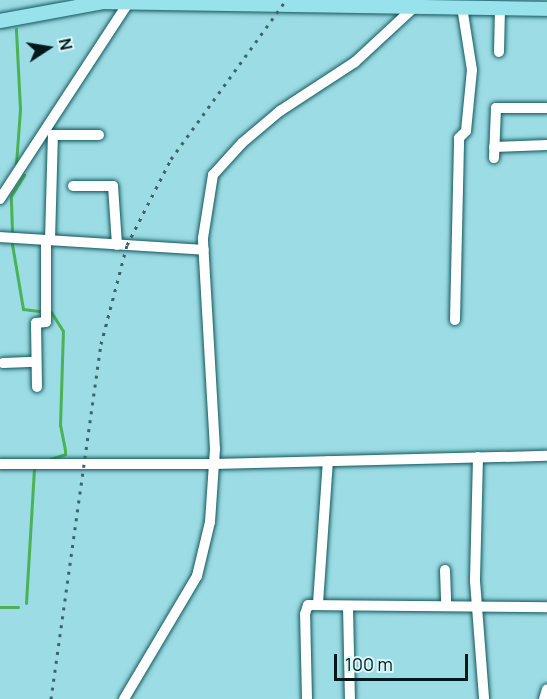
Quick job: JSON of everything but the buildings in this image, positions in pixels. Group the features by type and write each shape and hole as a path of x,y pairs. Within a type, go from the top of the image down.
{"main road":[{"path":"0,21 60,8 129,1 420,3 462,7 547,9"}],"street":[{"path":"0,199 49,133 129,1"},
{"path":"124,699 197,576 210,522 214,465 204,250 208,191 225,158 280,111 356,62 420,3"},
{"path":"455,320 459,138 466,131 472,100 462,7"},
{"path":"499,52 500,8"},
{"path":"547,108 496,108 494,153 547,145"},
{"path":"49,133 99,135"},
{"path":"37,387 36,323 46,322 49,133"},
{"path":"73,186 114,186 117,245"},
{"path":"0,237 204,250"},
{"path":"3,363 36,362"},
{"path":"0,464 214,465 547,456"},
{"path":"478,457 476,606 484,699"},
{"path":"318,603 328,461"},
{"path":"445,570 446,605"},
{"path":"307,699 305,614 309,605 318,603 348,606 446,605 547,608"},
{"path":"348,606 350,699"},
{"path":"544,699 547,689"}],"waterway":[{"path":"16,29 20,109 16,164"},
{"path":"12,231 11,196 24,175"},
{"path":"12,244 23,309 39,311"},
{"path":"50,459 65,454 60,425 63,331 51,312"},
{"path":"26,603 34,467"},
{"path":"0,607 18,607"}],"railway":[{"path":"51,699 101,344 127,245 171,159 286,0"}]}
